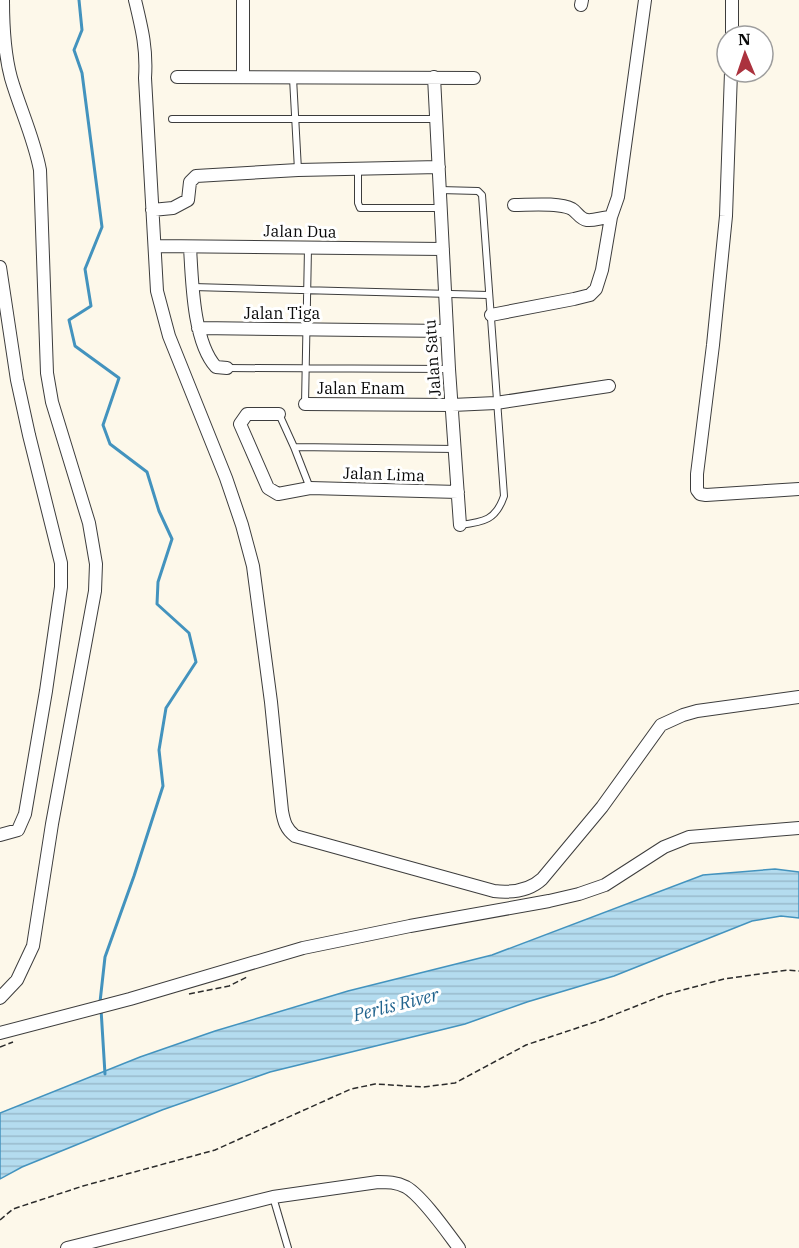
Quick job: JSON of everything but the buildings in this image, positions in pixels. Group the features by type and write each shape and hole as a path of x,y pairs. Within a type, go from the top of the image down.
{"street":[{"path":"0,998 17,980 33,946 52,824 95,591 96,564 89,523 52,402 47,373 40,170 35,144 11,78 5,50 3,0"},
{"path":"135,0 146,55 145,78 157,291 169,336 226,478 253,566 271,702 282,811 286,826 295,836 494,891 523,890 533,887 542,879 602,807 661,725 697,711 799,697"},
{"path":"243,0 243,76"},
{"path":"491,315 590,295 596,290 600,281 611,218 618,197 625,159 645,0"},
{"path":"732,0 732,24"},
{"path":"177,77 474,78"},
{"name":"Jalan Satu","path":"434,77 449,369 460,525"},
{"path":"731,84 726,216 697,490 700,494 706,495 799,489"},
{"path":"152,210 173,208 188,200 190,182 196,176 297,170 439,167"},
{"path":"514,205 562,206 572,209 580,217 588,220 600,217 611,218"},
{"name":"Jalan Dua","path":"156,246 443,249"},
{"path":"190,247 192,287 198,328 211,362 216,367 227,368"},
{"path":"0,267 24,413 61,563 46,691 25,814 18,830 0,836"},
{"name":"Jalan Tiga","path":"198,328 447,331"},
{"name":"Jalan Enam","path":"305,404 496,403 609,386"},
{"path":"279,414 248,414 240,424 268,488 278,494 310,488"},
{"name":"Jalan Lima","path":"310,488 458,492"},
{"path":"0,1033 130,999 303,948 410,926 549,902 579,894 605,885 664,847 689,837 799,828"},
{"path":"66,1248 273,1197 378,1182 393,1182 407,1188 418,1197 459,1248"}],"lane":[{"path":"293,77 297,170"},
{"path":"172,119 436,119"},
{"path":"358,169 360,208 441,208"},
{"path":"440,190 478,191 482,195 504,496 500,509 492,516 481,523 460,525"},
{"path":"305,404 308,248"},
{"path":"192,287 488,295"},
{"path":"227,368 449,369"},
{"path":"279,414 310,488"},
{"path":"294,447 455,449"},
{"path":"273,1197 288,1248"}],"path":[{"path":"0,1220 13,1209 83,1186 215,1150 351,1089 375,1084 423,1088 455,1083 526,1044 601,1020 664,995 724,979 788,970 799,971"}],"water":[{"name":"Perlis River","path":"775,869 799,872 799,918 781,916 752,921 614,976 527,1002 465,1024 270,1072 162,1110 22,1167 0,1179 0,1113 140,1057 215,1031 348,991 492,955 703,875"}],"waterway":[{"path":"79,0 82,30 74,50 82,73 102,227 85,269 91,306 69,320 75,346 119,378 103,425 110,444 147,472 159,511 172,539 158,582 157,604 189,633 196,662 166,708 159,750 163,786 105,957 100,1002"},
{"path":"101,1009 105,1074"}]}
